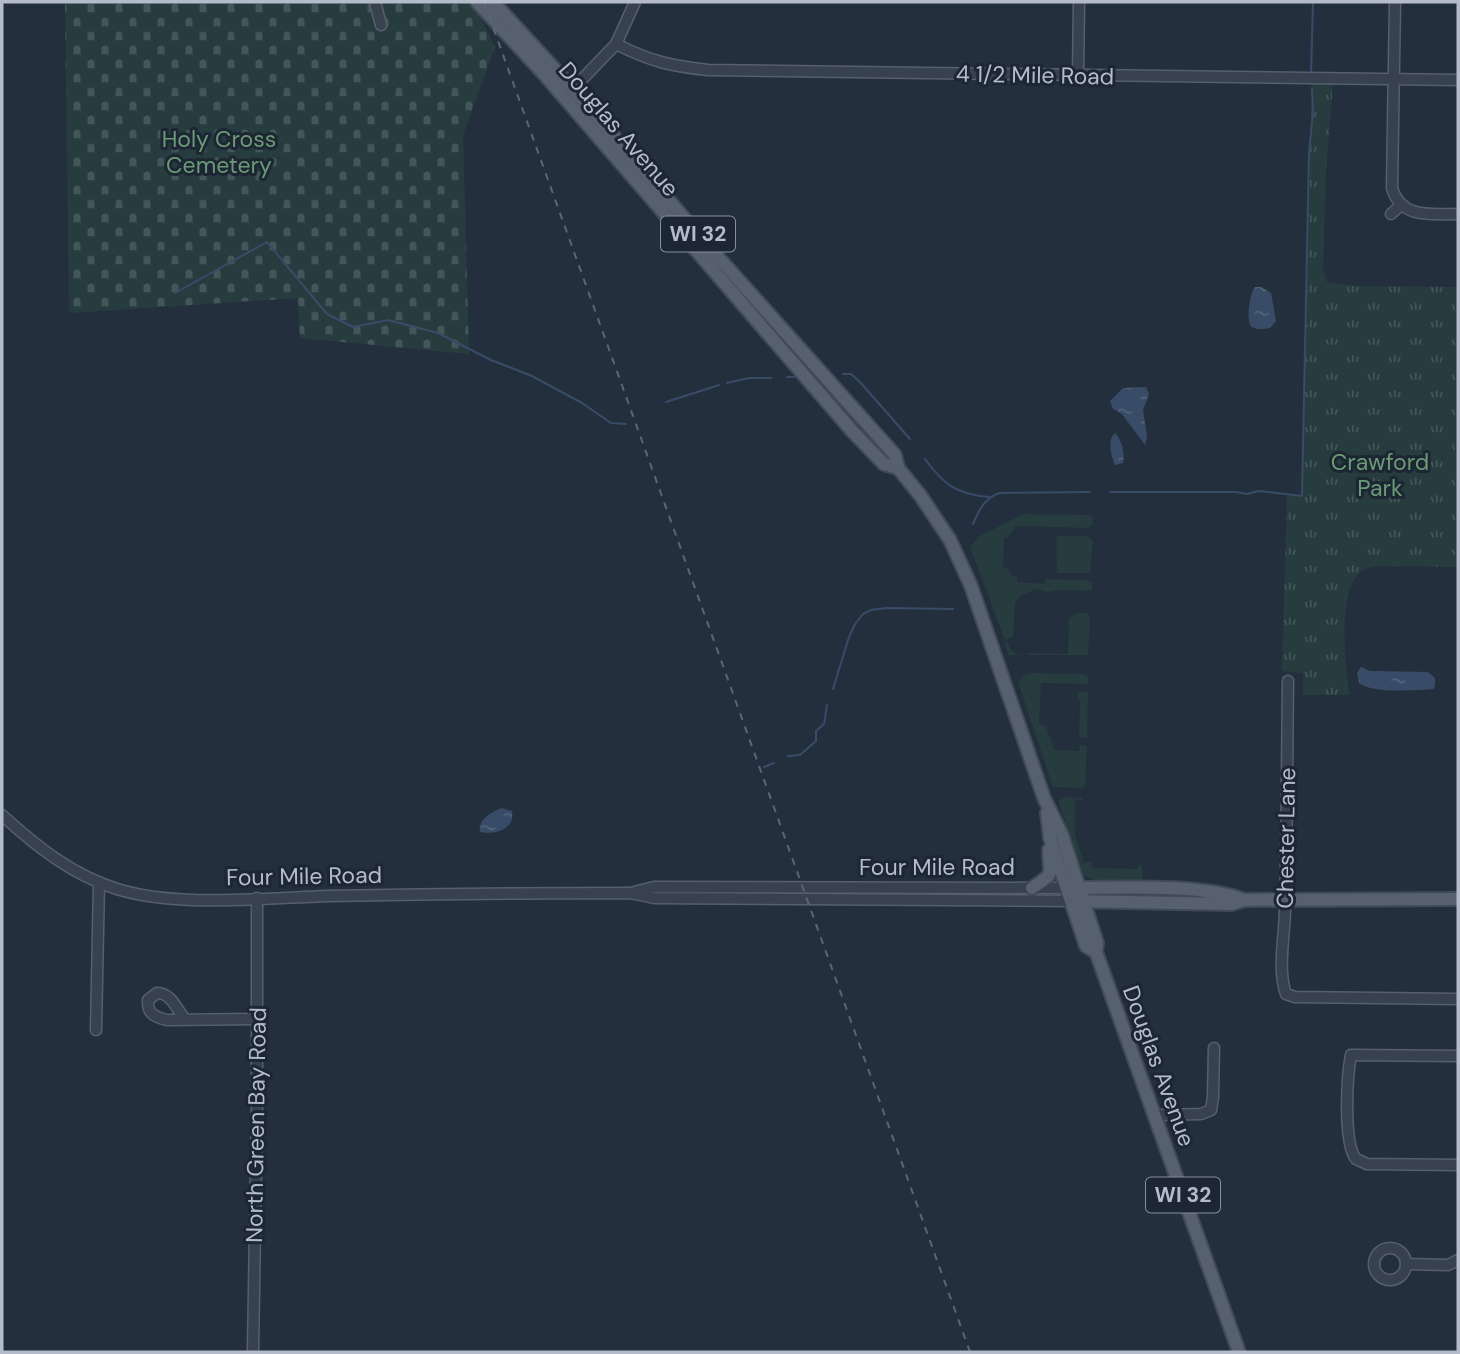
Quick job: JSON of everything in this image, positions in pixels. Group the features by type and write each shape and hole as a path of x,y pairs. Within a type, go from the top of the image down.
{"main road":[{"name":"Douglas Avenue","path":"477,2 569,94 895,455 898,468 936,517 961,562 1044,798 1062,835 1073,888"},
{"name":"Douglas Avenue","path":"493,2 569,94"},
{"name":"Douglas Avenue","path":"1044,798 1052,843 1093,928 1097,943 1096,952 1239,1352"},
{"path":"1032,888 1050,873 1048,852 1052,843"},
{"name":"Four Mile Road","path":"1073,888 1176,889 1230,894 1244,900"},
{"name":"Four Mile Road","path":"1078,901 1230,904 1244,900 1285,899 1458,899"},
{"name":"Douglas Avenue","path":"1078,901 1086,946 1096,952"},
{"path":"1093,928 1099,912 1110,902"}],"street":[{"path":"374,2 381,25"},
{"path":"569,94 616,44 635,2"},
{"path":"1078,75 1079,2"},
{"path":"1395,2 1392,188 1401,205 1415,213 1458,214"},
{"name":"4 1/2 Mile Road","path":"616,44 670,66 708,70 1458,80"},
{"path":"1391,214 1401,205"},
{"name":"Chester Lane","path":"1288,681 1283,956 1283,986 1286,994 1295,997 1458,999"},
{"name":"Four Mile Road","path":"2,815 50,855 86,877 115,889 155,898 631,893 654,898 1078,901"},
{"path":"96,1030 99,882"},
{"name":"Four Mile Road","path":"631,893 654,887 1073,888"},
{"name":"North Green Bay Road","path":"253,1352 257,898"},
{"path":"184,1018 257,1019"},
{"path":"1155,1115 1202,1114 1211,1110 1214,1048"},
{"path":"1458,1056 1351,1055 1348,1069 1350,1143 1356,1159 1367,1164 1458,1165"},
{"path":"1407,1264 1455,1265"}],"green space":[{"name":"Holy Cross Cemetery","path":"65,2 473,2 495,47 463,135 469,354 300,338 298,298 69,313"},
{"name":"Crawford Park","path":"1312,82 1333,83 1326,171 1323,269 1327,282 1354,286 1458,287 1458,567 1380,566 1367,568 1360,573 1353,583 1345,613 1349,695 1303,695 1303,673 1282,671 1287,496 1302,495"},
{"path":"1024,514 1090,515 1093,517 1093,524 1088,528 1016,526 1008,537 1004,538 1003,568 1008,568 1011,576 1017,577 1017,582 1045,584 1045,579 1088,580 1092,583 1092,589 1048,592 1037,589 1021,595 1015,603 1013,637 1005,640 970,547 980,536"},
{"path":"1087,536 1093,541 1090,573 1057,573 1056,538"},
{"path":"1076,613 1087,613 1090,616 1088,655 1028,655 1068,654 1069,617"},
{"path":"1008,642 1015,653 1021,655 1009,655 1004,643"},
{"path":"1084,674 1088,677 1088,684 1041,683 1039,723 1046,726 1054,750 1079,751 1080,745 1087,746 1085,785 1082,788 1053,787 1018,682 1024,675"},
{"path":"1078,692 1088,692 1087,738 1079,738"},
{"path":"1065,797 1082,798 1075,801 1075,835 1084,863 1092,861 1092,868 1138,869 1139,864 1142,867 1142,880 1095,880 1084,875 1058,801"}],"water":[{"path":"1255,287 1261,287 1271,293 1276,321 1270,328 1256,329 1250,324 1249,307"},
{"path":"1146,387 1149,394 1143,410 1147,437 1145,445 1122,414 1113,409 1110,401 1123,388"},
{"path":"1115,433 1124,456 1123,463 1115,465 1110,443"},
{"path":"1361,667 1370,671 1428,672 1435,678 1435,686 1433,689 1416,690 1374,689 1359,683 1357,673"},
{"path":"501,808 512,811 507,827 498,832 480,832 483,820"}],"waterway":[{"path":"1311,73 1313,2"},
{"path":"1110,492 1247,494 1258,491 1302,496 1312,88"},
{"path":"175,293 267,242 327,314 353,327 388,320 438,333 491,360 532,376 582,403 611,423 626,424"},
{"path":"843,374 851,374 860,382 910,439"},
{"path":"787,377 794,377"},
{"path":"727,383 749,378 771,378"},
{"path":"666,402 719,385"},
{"path":"925,459 952,487 989,497"},
{"path":"973,524 986,502 999,493 1090,492"},
{"path":"833,689 849,637 863,614 886,608 953,609"},
{"path":"788,756 800,755 816,741 816,731 824,724 827,705"},
{"path":"764,767 774,763"}],"railway":[{"path":"484,2 970,1352"}]}
